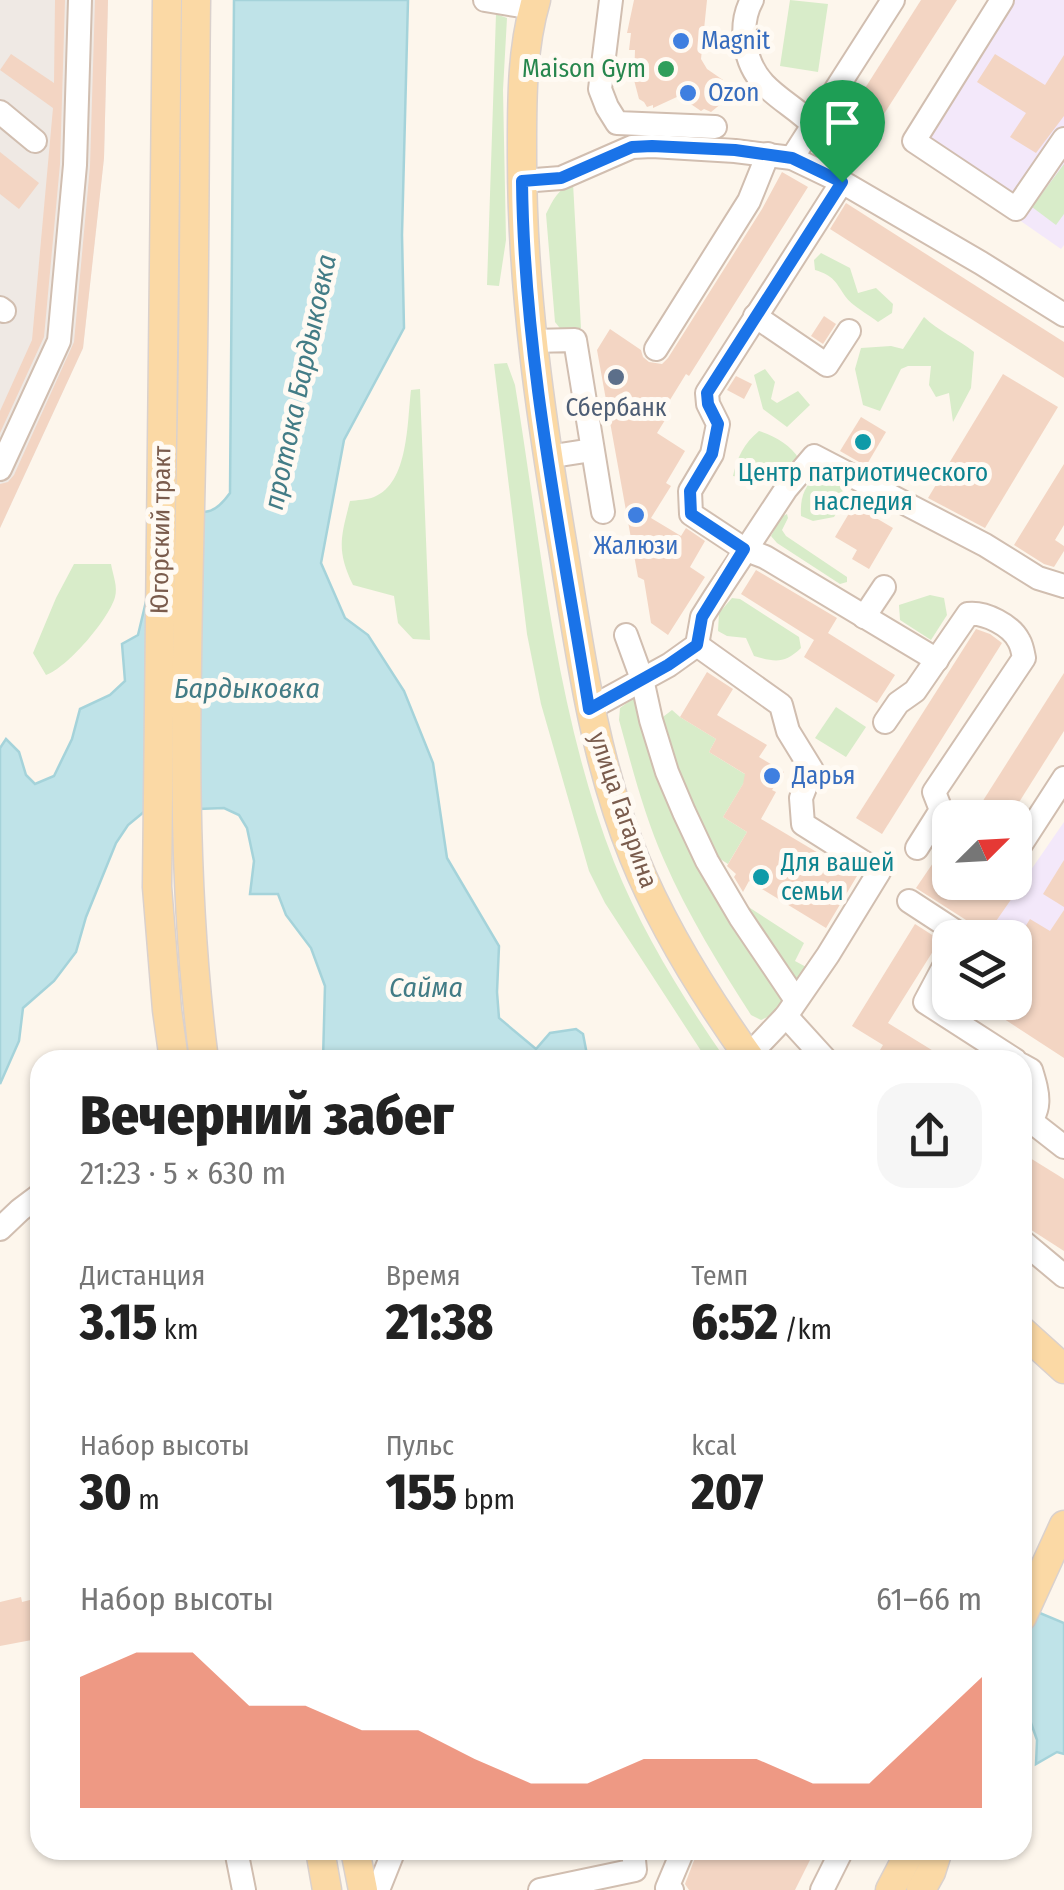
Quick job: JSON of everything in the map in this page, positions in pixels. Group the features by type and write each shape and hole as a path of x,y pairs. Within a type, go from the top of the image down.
{"main road":[{"name":"Югорский тракт","path":"166,0 157,887 172,1050"},
{"name":"Югорский тракт","path":"196,0 187,879 203,1050"},
{"name":"улица Гагарина","path":"535,4 526,51 523,99 522,236 547,457 589,709 634,856 659,912 744,1050"},
{"path":"1032,1341 1064,1369"},
{"path":"1032,1593 1064,1525"},
{"path":"322,1860 326,1890"},
{"path":"357,1860 363,1890"},
{"path":"890,1890 906,1860"},
{"path":"921,1890 935,1860"}],"lane":[{"path":"0,469 59,342 75,166 80,0"},
{"path":"486,0 535,4"},
{"path":"611,0 600,89 617,123 654,144 792,158 842,182 1064,315"},
{"path":"752,0 744,36 751,68 765,86 814,126"},
{"path":"792,158 894,0"},
{"path":"1002,0 914,141 1016,210 1064,139"},
{"path":"0,112 35,140"},
{"path":"522,181 561,178 632,147 715,127"},
{"path":"656,349 749,201 768,154"},
{"path":"842,182 707,393 718,424 712,454 690,491 691,514 744,549 765,557 937,660"},
{"path":"755,316 828,364 850,331"},
{"path":"532,341 576,340 603,512"},
{"path":"547,457 592,450"},
{"path":"589,709 697,645 702,617 744,549 814,456 984,545 1038,578 1064,586"},
{"path":"864,617 884,587"},
{"path":"885,722 898,703 915,691 968,614 981,613 1012,632 1021,644 1024,658 934,792 939,800"},
{"path":"626,635 667,772 706,861 819,1050"},
{"path":"697,645 781,705 788,731 812,770 801,798 803,824 880,872 791,1008 756,1050"},
{"path":"1032,827 1064,778"},
{"path":"917,848 932,831"},
{"path":"908,901 938,920"},
{"path":"953,1020 999,1050"},
{"path":"1032,1073 1039,1097 1032,1114"},
{"path":"1032,1129 1064,1147"},
{"path":"0,1229 30,1202"},
{"path":"1032,1249 1064,1276"},
{"path":"238,1860 244,1890"},
{"path":"378,1890 390,1860"},
{"path":"540,1890 635,1870 634,1860"},
{"path":"672,1890 667,1888 679,1860"},
{"path":"822,1890 837,1860"}],"shaded area":[{"path":"0,0 108,0 104,158 83,348 0,528"},
{"path":"995,0 1064,0 1061,249 907,142"},
{"path":"1064,822 1064,997 1032,976 1032,920 997,920 1010,900 1032,900 1032,868"}],"green space":[{"path":"790,0 828,4 818,72 780,66"},
{"path":"496,14 507,18 503,90 506,240 499,286 487,285"},
{"path":"1064,164 1064,214 1056,225 1032,207"},
{"path":"573,183 581,328 563,332 555,322 546,214 560,192"},
{"path":"821,253 850,268 858,293 876,288 893,304 892,313 878,322 852,303 833,280 815,270 814,260"},
{"path":"924,317 974,352 971,388 953,422 949,393 936,397 929,385 931,366 901,369 880,411 863,405 855,369 861,348 903,349"},
{"path":"507,363 515,385 552,626 577,746 594,805 637,914 719,1050 701,1050 605,903 589,871 541,704 527,634 494,364"},
{"path":"765,369 775,382 771,399 777,403 798,391 810,405 787,427 763,409 754,375"},
{"path":"420,389 430,640 413,639 398,623 394,596 353,585 342,543 350,501 374,497 394,479 404,450 411,390"},
{"path":"759,431 782,442 799,459 777,467 766,466 752,479 733,476 742,451"},
{"path":"818,475 837,479 846,498 834,517 813,521 801,516 801,503 806,488"},
{"path":"787,514 782,530 786,536 847,577 847,582 840,584 777,543 771,536 781,517"},
{"path":"74,564 111,564 115,597 86,642 46,675 33,653"},
{"path":"930,595 944,598 947,615 931,640 900,620 899,605"},
{"path":"732,598 740,599 799,637 801,648 784,659 768,660 754,656 746,638 718,631 719,613"},
{"path":"638,695 785,996 772,1015 761,1020 751,1015 716,958 657,843 619,720 620,708"},
{"path":"836,707 866,727 846,757 815,738"},
{"path":"672,710 716,739 709,752 748,776 723,817 747,832 728,864 711,853 674,774 659,720"},
{"path":"747,906 804,943 795,961 808,968 795,991 745,910"}],"water":[{"name":"Бардыковка","path":"234,0 408,0 402,235 404,328 344,440 321,563 345,618 368,635 404,691 433,763 447,858 499,946 499,1018 536,1049 550,1033 576,1029 583,1034 586,1050 323,1050 325,986 311,948 286,915 278,894 250,894 254,861 247,828 239,815 224,808 145,811 128,825 116,843 76,952 54,981 23,1008 19,1041 0,1084 0,748 6,739 19,752 26,775 35,784 54,776 72,739 80,709 110,695 125,681 122,644 138,635 153,572 176,511 212,510 230,493"},
{"path":"1032,1610 1064,1623 1064,1754 1057,1752 1036,1764 1037,1740 1032,1726"}],"building":[{"path":"55,0 65,0 60,164 44,337 0,433 0,411 32,340 53,108 0,70 11,54 54,83"},
{"path":"95,0 108,0 104,158 83,348 0,528 0,484 14,475 74,342 90,166"},
{"path":"634,0 707,0 701,59 728,88 722,103 711,112 701,111 679,96 653,108 639,99 634,80 635,50 629,50 631,33 627,33"},
{"path":"921,0 957,0 866,142 841,126"},
{"path":"995,54 1045,85 1064,55 1064,116 1036,153 1010,137 1026,113 977,82"},
{"path":"0,152 39,183 19,209 0,194"},
{"path":"782,172 808,187 665,408 670,412 657,433 685,451 666,483 671,486 651,518 681,536 686,528 705,541 690,567 705,577 668,635 651,623 644,580 638,577 597,350 610,329 641,350 649,362 662,364"},
{"path":"846,203 1064,342 1064,378 830,229"},
{"path":"824,316 836,324 823,344 811,336"},
{"path":"1003,374 1058,407 985,528 928,498"},
{"path":"736,376 752,384 744,399 727,390"},
{"name":"Центр патриотического наследия","path":"861,417 886,432 866,466 840,451"},
{"path":"1064,464 1064,525 1055,540 1064,546 1064,551 1054,567 1014,545"},
{"path":"854,505 893,528 869,569 852,559 857,550 835,537"},
{"path":"756,570 837,618 828,633 895,675 877,703 804,657 814,640 741,594"},
{"path":"976,629 1002,643 882,834 856,818"},
{"path":"707,672 733,689 717,715 767,745 759,757 784,772 761,819 857,876 826,928 749,881 743,892 736,874 727,866 747,832 723,817 745,774 709,752 716,739 680,717"},
{"path":"1064,673 1064,731 1020,800 983,800"},
{"path":"1064,860 1064,907 1043,894"},
{"path":"932,864 932,898 916,888"},
{"path":"935,900 1011,900 997,920 966,920"},
{"path":"1064,910 1064,1058 1006,1020 1032,1020 1032,920 1050,931"},
{"path":"915,924 932,935 932,953 888,1023 932,1050 880,1050 883,1045 852,1026"},
{"path":"1032,1159 1064,1179 1064,1251 1032,1230"},
{"path":"21,1597 22,1602 30,1600 30,1640 0,1646 0,1602"},
{"path":"694,1860 810,1860 795,1890 689,1890 685,1884"}],"place":[{"name":"Magnit","path":"681,41"},
{"name":"Maison Gym","path":"666,69"},
{"name":"Ozon","path":"688,93"},
{"name":"Сбербанк","path":"616,377"},
{"name":"Центр патриотического наследия","path":"863,442"},
{"name":"Жалюзи","path":"636,515"},
{"name":"Дарья","path":"772,776"},
{"name":"Для вашей семьи","path":"761,877"}],"route":[{"path":"652,146 735,150 792,158 842,182 707,393 718,424 712,454 690,491 691,514 744,549 702,617 697,645 589,709 542,420 528,308 522,181 561,178 632,147 652,146"}],"water label":[{"name":"протока Бардыковка","path":"300,382"},
{"name":"Сайма","path":"426,987"}]}
